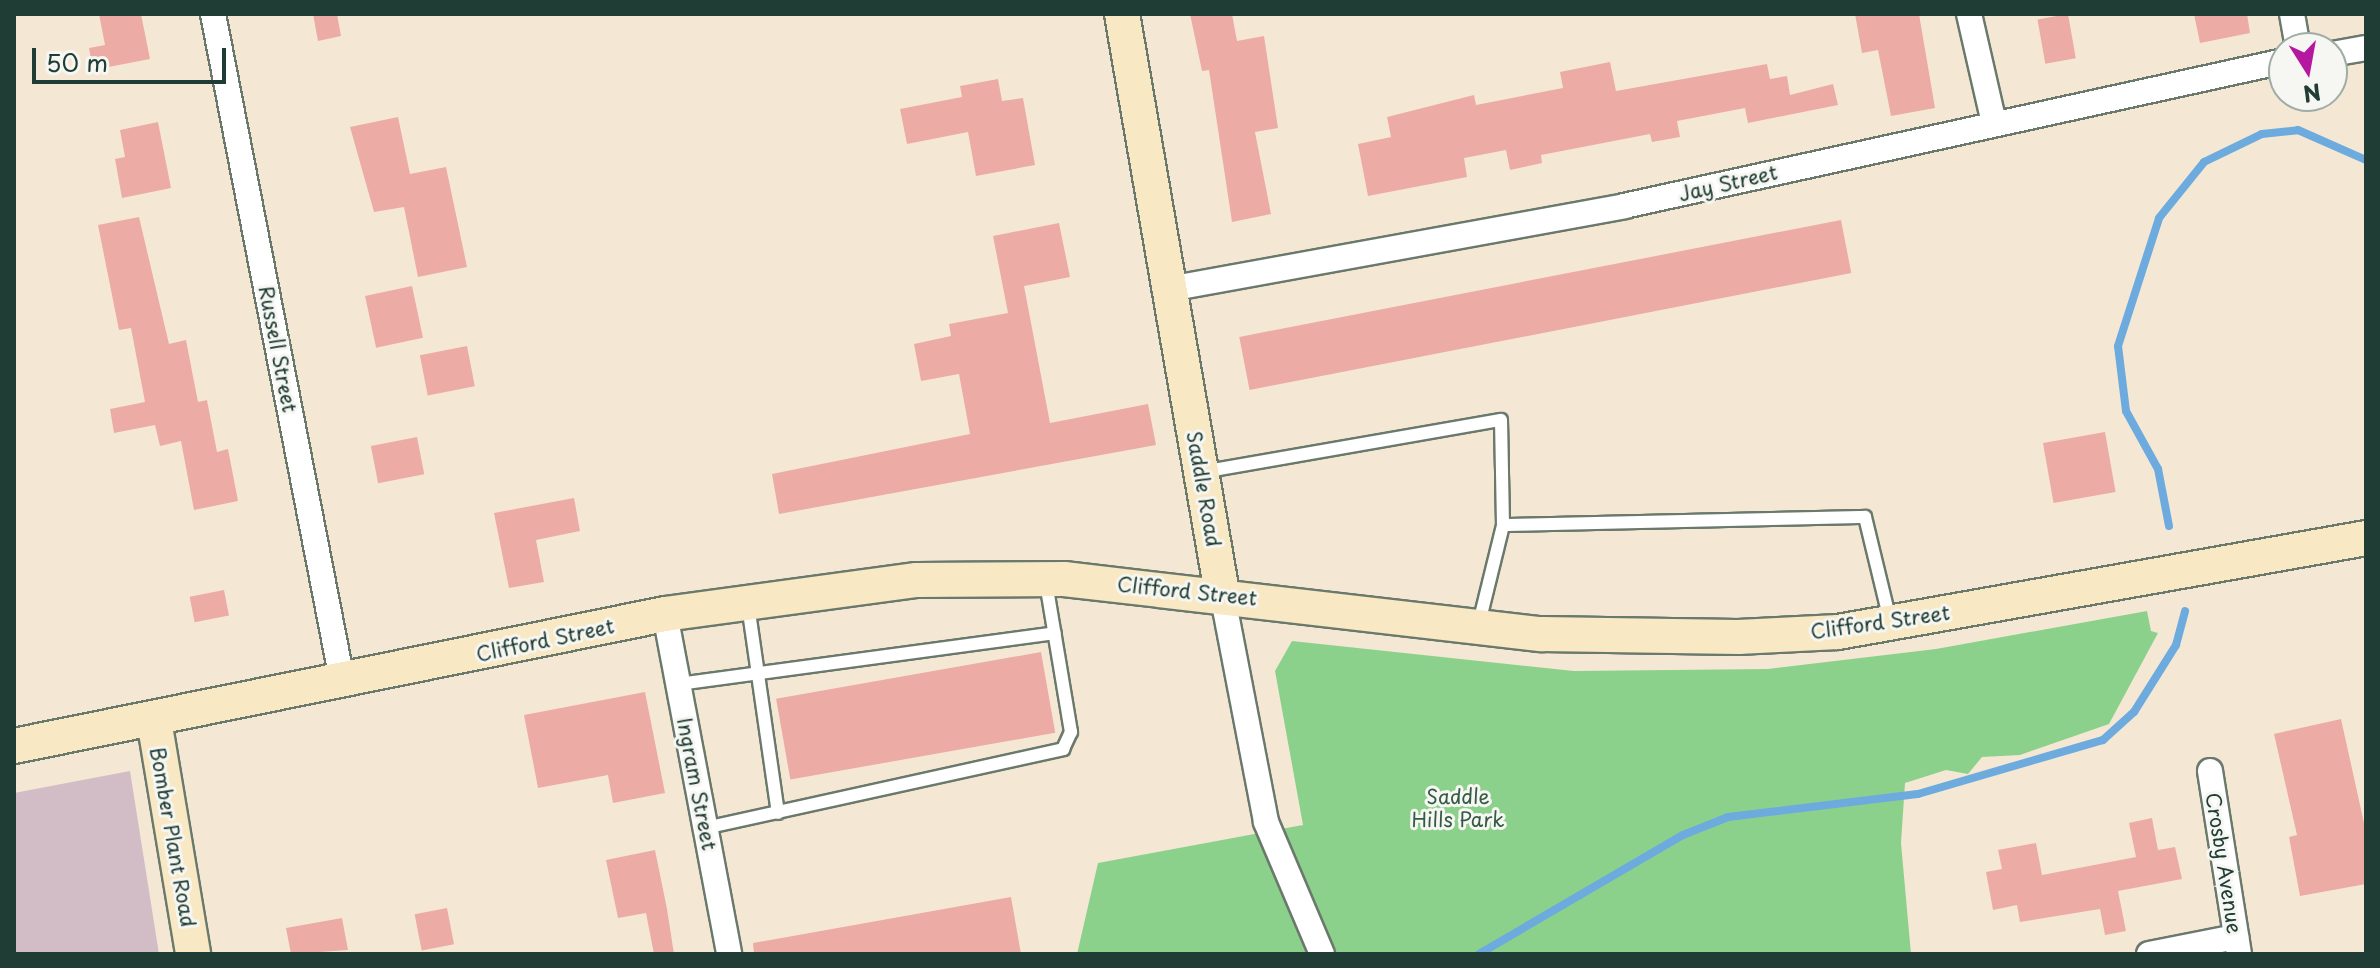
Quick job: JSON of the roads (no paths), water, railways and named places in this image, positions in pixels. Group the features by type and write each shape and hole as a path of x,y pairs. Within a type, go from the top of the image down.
{"main road":[{"name":"Saddle Road","path":"1122,14 1222,593"},
{"name":"Clifford Street","path":"14,746 343,685 665,614 917,580 1046,579 1222,593 1478,626 1738,637 1891,623 2366,538"},
{"name":"Bomber Plant Road","path":"154,720 193,954"}],"street":[{"name":"Russell Street","path":"213,14 343,685"},
{"path":"1969,14 1994,123"},
{"name":"Jay Street","path":"1169,289 1624,206 2268,64"},
{"name":"Saddle Road","path":"1222,593 1266,822 1322,954"},
{"name":"Ingram Street","path":"665,614 729,954"},
{"name":"Crosby Avenue","path":"2210,771 2238,945"},
{"path":"2149,954 2238,945"}],"lane":[{"path":"1201,472 1501,420 1503,525 1478,626"},
{"path":"1503,525 1865,517 1891,623"},
{"path":"705,828 1063,749 1071,732 1046,579"},
{"path":"747,602 754,674 778,813"},
{"path":"679,684 1055,633"}],"waterway":[{"path":"2169,526 2158,469 2126,411 2118,346 2159,218 2204,162 2262,134 2298,130 2366,160"},
{"path":"1479,954 1683,835 1728,817 1918,794 2103,740 2134,712 2176,645 2185,611"}],"park label":[{"name":"Saddle Hills Park","path":"1458,808"}]}
